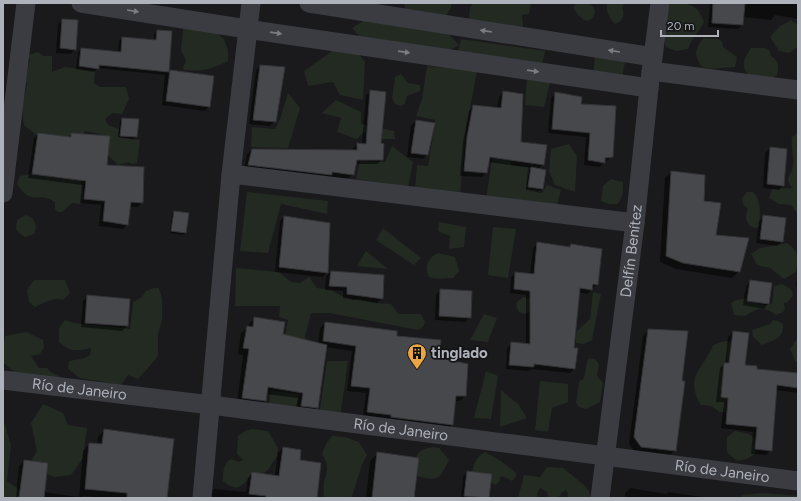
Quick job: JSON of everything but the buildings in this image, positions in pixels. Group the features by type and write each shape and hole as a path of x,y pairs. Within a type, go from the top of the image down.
{"street":[{"path":"3,193 26,3"},
{"path":"81,3 248,29 651,72 798,90"},
{"path":"202,498 231,174 251,3"},
{"path":"309,3 651,72"},
{"name":"Delfín Benítez","path":"600,498 660,3"},
{"path":"231,174 634,223"},
{"name":"Río de Janeiro","path":"3,380 211,405 798,481"}],"shaded area":[{"path":"404,3 452,3 450,10 443,20 407,15"},
{"path":"473,3 531,3 529,14 522,15 523,26 514,37 469,19 470,8"},
{"path":"576,3 590,3 595,10 593,17 586,21 579,16 573,8"},
{"path":"607,3 624,3 622,7 623,17 621,21 615,24 611,19 608,15"},
{"path":"673,3 693,6 702,16 704,22 688,49 676,51 666,47 662,33 666,6"},
{"path":"368,18 444,29 459,45 444,53 365,43 352,28"},
{"path":"791,20 798,25 798,47 789,53 779,51 770,37 780,26"},
{"path":"183,29 212,29 224,39 228,50 228,61 207,69 197,71 184,70 183,67 186,60 181,51"},
{"path":"703,38 722,41 723,47 737,57 735,67 710,69 702,67 697,59 696,52"},
{"path":"461,39 545,51 542,66 458,52"},
{"path":"348,40 365,62 363,100 340,95 333,82 308,86 304,71"},
{"path":"751,48 765,48 770,51 771,56 778,64 777,75 770,79 750,77 745,69 744,62"},
{"path":"38,52 43,56 52,56 52,72 65,67 95,71 94,83 100,87 126,87 129,99 122,114 113,113 105,119 108,125 119,129 118,136 121,138 140,140 137,163 132,164 128,162 118,165 101,148 100,134 85,131 76,143 46,143 24,125 22,108 27,84 25,77 30,61 29,55"},
{"path":"595,56 625,62 622,78 593,74"},
{"path":"427,66 477,71 466,130 460,195 415,188 417,165 428,166 435,123 435,120 416,116 422,99"},
{"path":"401,74 408,83 420,85 420,91 407,96 405,104 401,106 395,104 392,98 395,77"},
{"path":"527,76 551,79 544,107 525,105"},
{"path":"288,93 300,108 288,148 251,147 252,127 275,129 280,119"},
{"path":"336,100 361,112 361,124 394,131 395,139 373,139 364,132 357,139 337,132 341,118 322,113"},
{"path":"798,132 798,214 791,205 779,204 769,198 772,189 793,188 789,184 788,178 793,168 792,137"},
{"path":"495,139 513,141 511,165 528,167 526,190 542,193 547,185 561,190 556,208 486,199"},
{"path":"569,144 577,156 575,192 555,185 549,171 551,149"},
{"path":"392,146 413,162 408,187 356,179 360,161 385,162"},
{"path":"69,162 81,182 83,198 81,204 72,203 62,212 58,212 55,209 55,202 49,199 31,197 22,191 17,184 20,176 30,174 66,179"},
{"path":"611,179 623,182 623,194 618,204 609,204 601,201 603,186"},
{"path":"247,192 328,201 327,214 281,204 268,253 240,251"},
{"path":"747,192 753,192 758,199 760,208 759,227 755,228 750,226 746,220 748,209 743,204 742,198"},
{"path":"26,215 34,220 36,228 34,234 25,237 16,229 17,220"},
{"path":"439,222 466,227 464,247 449,249 450,236 438,231"},
{"path":"493,227 516,229 508,278 488,275"},
{"path":"383,228 421,258 414,265 376,240"},
{"path":"787,243 796,252 797,263 796,272 784,279 770,268 757,265 751,254 760,248"},
{"path":"366,251 388,269 357,266"},
{"path":"438,253 455,257 459,271 453,278 438,279 429,277 427,266 429,260"},
{"path":"236,268 279,272 291,282 300,283 309,277 317,288 331,290 353,300 360,299 375,303 391,304 398,314 421,314 425,322 423,327 418,330 329,313 311,313 302,349 285,337 288,320 279,317 280,306 235,306"},
{"path":"34,280 65,280 70,293 63,300 52,300 35,307 29,302 27,290"},
{"path":"782,284 791,289 793,295 788,302 784,303 785,309 783,312 776,315 767,310 760,309 745,316 734,315 731,303 736,300 744,299 758,304 772,304 774,286"},
{"path":"159,288 162,299 162,320 158,334 158,355 138,379 128,375 121,385 80,378 68,369 69,361 85,358 90,355 91,348 71,350 59,342 59,328 65,320 74,323 130,329 133,302 142,297 146,291"},
{"path":"593,292 601,294 592,340 584,344 576,343 577,331 590,319"},
{"path":"523,297 531,299 536,309 525,314 519,312 516,306 517,302"},
{"path":"484,314 497,318 488,342 470,340"},
{"path":"773,320 783,324 782,333 774,340 762,345 753,337 752,330 770,324"},
{"path":"26,332 43,340 44,347 40,354 31,356 39,368 47,368 65,380 23,380 4,363 3,346 5,336"},
{"path":"797,339 798,363 795,361 790,349"},
{"path":"725,341 734,343 731,382 720,392 727,398 725,412 720,412 711,406 701,405 694,387 697,374 713,345"},
{"path":"589,358 595,359 599,364 597,376 603,383 600,402 586,409 579,407 576,403 579,382 584,378"},
{"path":"327,361 348,361 340,419 319,416"},
{"path":"486,371 498,376 491,419 474,418"},
{"path":"540,381 568,384 568,402 552,408 548,432 535,430"},
{"path":"501,390 518,404 527,418 500,427"},
{"path":"271,391 299,394 297,411 268,408"},
{"path":"43,404 63,413 68,425 87,428 83,458 71,475 55,477 40,472 31,461 37,451 31,423"},
{"path":"3,423 11,445 7,481 17,488 26,498 3,498"},
{"path":"252,429 268,431 278,448 277,456 268,470 261,474 252,473 245,483 237,488 228,485 223,481 223,471 225,466 231,459 239,462 243,460 237,454 238,436 245,431"},
{"path":"735,431 752,436 755,443 755,454 747,459 737,461 727,452 727,437"},
{"path":"332,436 345,437 359,442 367,455 351,498 324,498 324,484 327,468 322,454 326,444"},
{"path":"433,447 439,448 449,460 446,466 440,475 434,479 417,476 419,458 416,457 417,455 423,450"},
{"path":"485,452 501,461 516,473 516,477 512,481 501,476 499,482 495,485 491,482 492,474 472,472 476,460"},
{"path":"547,467 563,468 584,485 589,491 591,498 567,498 568,494 566,490 562,492 558,498 549,498 547,492 540,488 537,493 538,498 518,498 524,475 540,477"},
{"path":"763,493 798,496 798,498 739,498 743,495"}],"place":[{"name":"tinglado","path":"417,370"}]}
